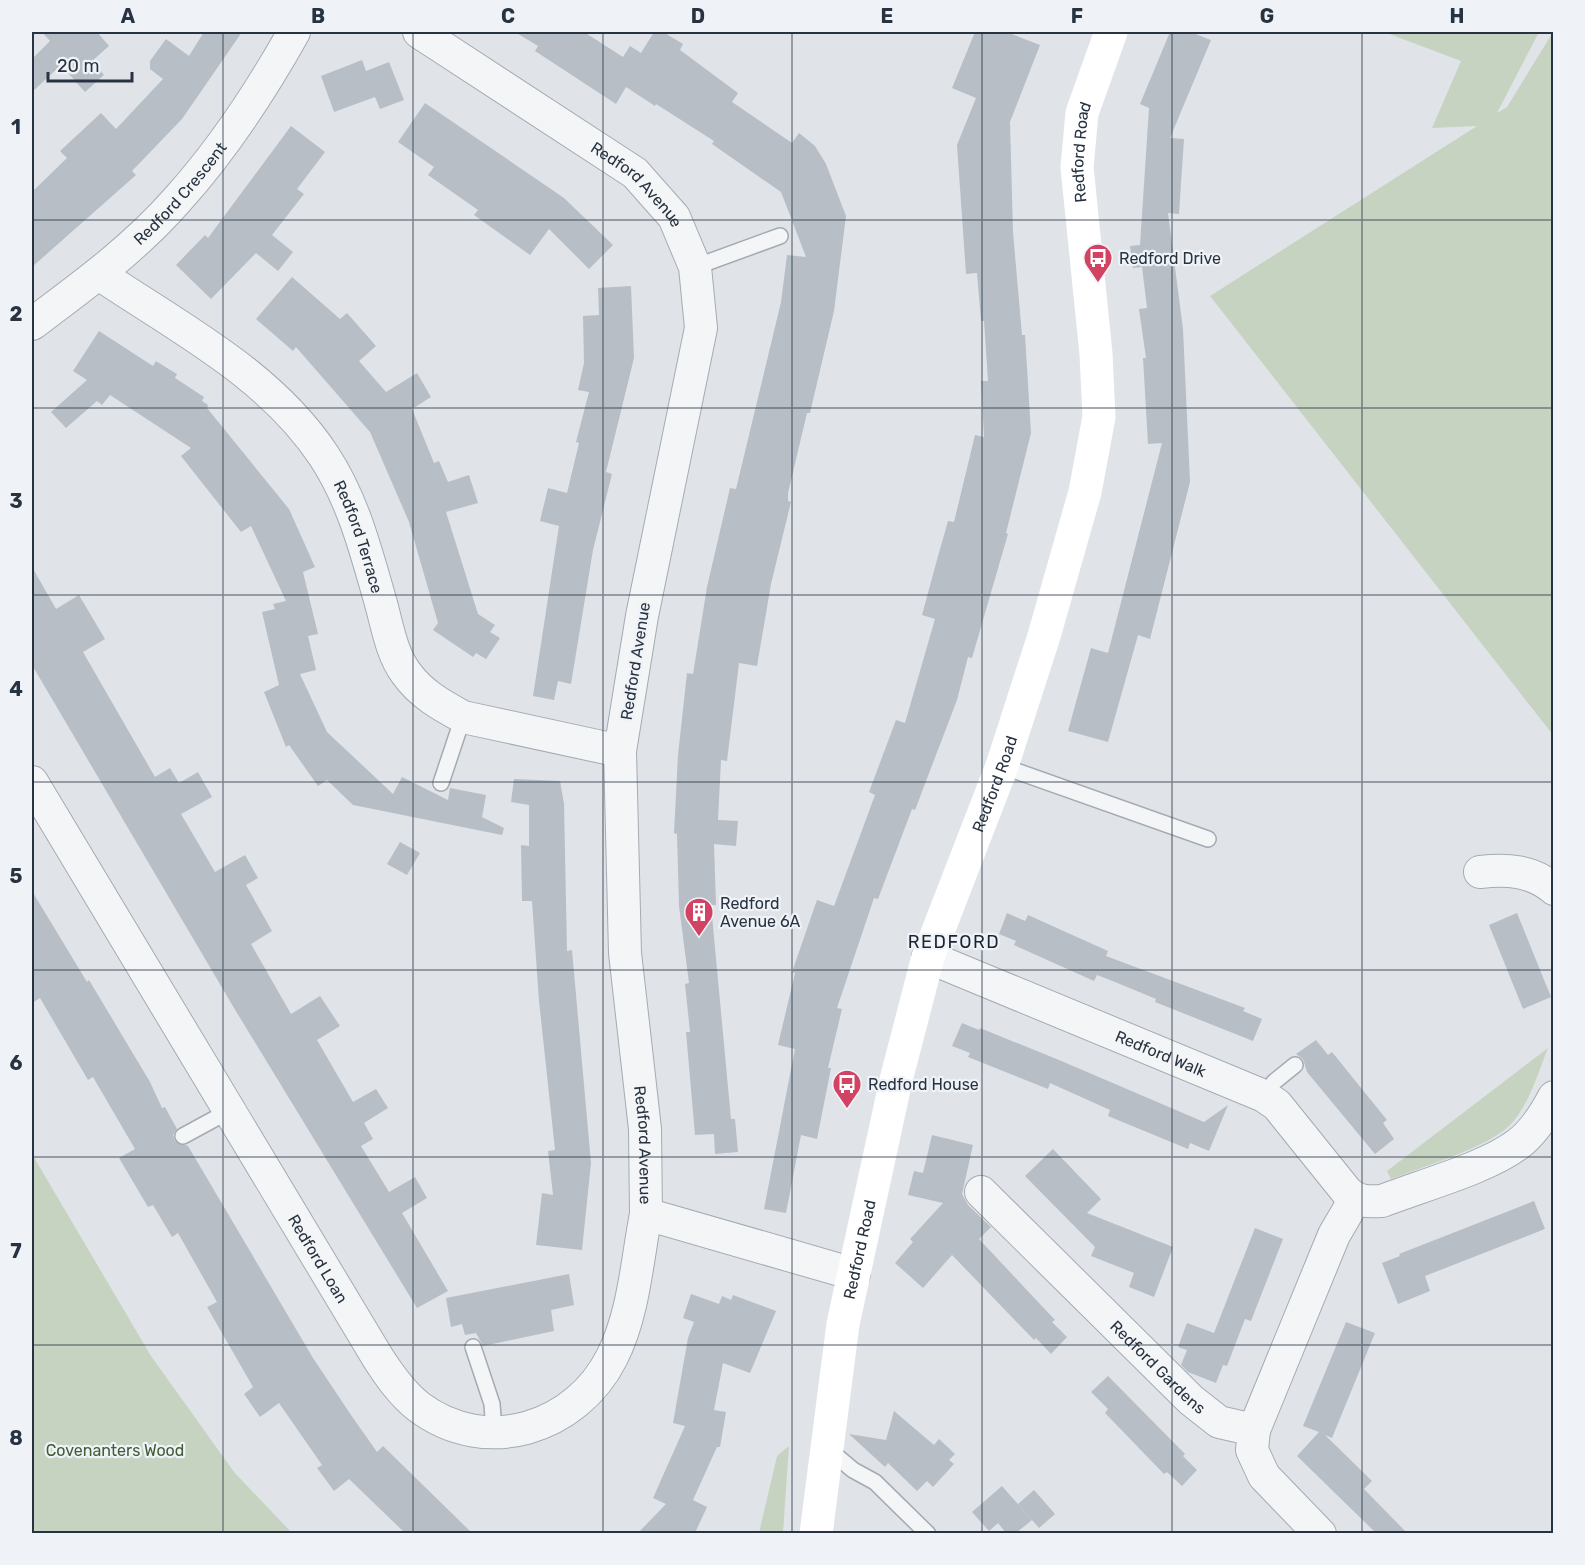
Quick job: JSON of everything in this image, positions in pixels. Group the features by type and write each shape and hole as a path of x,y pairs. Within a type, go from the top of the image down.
{"main road":[{"name":"Redford Road","path":"816,1533 843,1324 896,1080 928,957 1002,766 1044,636 1084,492 1099,417 1096,354 1077,167 1082,112 1110,32"}],"street":[{"name":"Redford Crescent","path":"32,324 99,274 177,201 212,157 267,80 294,32"},
{"name":"Redford Avenue","path":"419,32 634,173 674,217 694,267 700,328 642,616 620,751 625,953 645,1129 648,1171 646,1214 667,1218 854,1275"},
{"name":"Redford Terrace","path":"99,274 248,373 275,396 301,426 324,456 346,495 365,546 393,648 404,671 420,690 440,705 463,717 620,751"},
{"name":"Redford Loan","path":"32,782 394,1382 418,1406 442,1421 469,1430 494,1432 520,1429 564,1414 598,1379 612,1356 623,1328 646,1214"},
{"path":"1480,872 1505,869 1526,873 1554,889"},
{"name":"Redford Walk","path":"928,957 1264,1096 1277,1105 1355,1199"},
{"path":"1320,1533 1264,1476 1252,1449 1254,1430 1334,1235 1355,1199 1367,1203 1382,1201 1502,1155 1520,1143 1545,1132 1554,1096"},
{"name":"Redford Gardens","path":"983,1190 1191,1400 1219,1422 1254,1430"}],"lane":[{"path":"694,267 780,236"},
{"path":"441,783 463,717"},
{"path":"1002,766 1208,839"},
{"path":"1264,1096 1274,1082 1295,1065"},
{"path":"183,1136 229,1111"},
{"path":"473,1347 492,1404 494,1432"},
{"path":"828,1449 853,1470 875,1482 928,1533"}],"green space":[{"path":"1384,32 1539,32 1497,113 1507,107 1553,32 1553,735 1210,296 1477,126 1432,128 1461,61"},
{"path":"1548,1048 1522,1109 1509,1126 1499,1134 1470,1149 1391,1179 1387,1171"},
{"name":"Covenanters Wood","path":"32,1154 151,1356 234,1472 292,1533 32,1533"},
{"path":"789,1446 783,1533 759,1533 777,1456"}],"building":[{"path":"42,32 97,32 109,46 92,61 104,75 85,92 61,65 32,92 32,59 50,41"},
{"path":"204,32 242,32 182,119 132,171 136,175 32,267 32,192 67,158 60,151 101,113 116,129 163,79 150,69 150,61 166,39 189,56"},
{"path":"515,32 584,32 623,57 630,46 641,53 654,32 663,32 683,44 680,50 738,93 732,102 792,143 799,133 815,146 826,164 846,216 834,311 788,493 788,501 791,502 771,584 757,666 739,663 727,761 721,760 718,820 738,821 736,846 714,844 716,905 711,905 731,1119 735,1119 738,1152 715,1154 714,1134 695,1135 686,1032 690,1032 685,984 689,983 679,906 677,834 674,833 678,755 687,673 693,674 707,587 730,488 736,489 781,302 787,255 806,257 781,192 712,144 714,141 656,104 655,106 626,87 616,104 535,51 538,46"},
{"path":"975,32 1006,32 1040,45 1010,122 1013,232 1022,335 1025,335 1031,433 1006,533 1008,534 972,658 968,657 957,700 915,810 912,809 878,899 874,898 837,1008 842,1009 828,1068 831,1068 817,1139 801,1135 786,1213 764,1209 795,1049 778,1045 795,973 792,972 817,900 834,906 875,795 869,792 896,720 905,723 935,619 922,615 935,567 948,521 954,522 975,435 984,437 981,381 988,381 984,321 981,321 977,273 966,274 957,145 976,98 952,88"},
{"path":"1170,32 1190,32 1211,40 1170,138 1184,139 1179,214 1168,213 1183,329 1190,482 1150,639 1138,635 1108,742 1068,731 1091,648 1108,653 1162,443 1148,444 1143,358 1146,358 1139,309 1147,308 1142,267 1133,268 1130,246 1140,245 1149,108 1140,104"},
{"path":"362,60 366,71 389,62 404,100 380,109 375,97 334,112 321,76"},
{"path":"425,103 564,198 613,245 589,269 549,229 530,255 474,215 478,210 428,175 434,167 398,142"},
{"path":"291,126 325,152 297,189 304,194 272,235 293,252 278,271 256,253 211,299 176,265 205,235 208,238"},
{"path":"292,277 340,319 347,313 376,346 359,361 386,392 417,373 431,397 412,409 434,463 439,461 448,482 469,475 478,503 446,512 478,614 495,625 490,632 500,638 486,659 476,653 473,657 433,630 438,623 409,522 370,432 296,347 293,351 256,319"},
{"path":"631,286 634,358 606,472 612,474 593,550 571,684 558,681 554,700 533,696 559,526 540,521 548,488 567,493 579,443 576,442 589,392 578,390 584,363 583,316 599,315 598,288"},
{"path":"99,331 153,366 156,361 177,374 175,378 204,397 202,401 208,405 207,408 289,509 315,567 303,572 318,634 308,636 316,670 300,674 327,732 393,794 402,777 448,800 450,788 486,795 482,817 504,828 502,835 353,805 327,780 318,786 289,745 286,747 264,692 279,685 262,612 275,609 273,604 286,601 251,526 241,532 181,456 191,448 110,395 102,405 97,401 66,428 51,412 87,380 73,371"},
{"path":"32,567 56,609 79,595 105,639 83,652 155,777 170,768 179,783 198,772 212,797 181,814 215,872 245,855 258,878 246,885 272,931 251,944 291,1014 320,996 340,1026 317,1040 353,1102 376,1089 388,1108 364,1123 373,1139 361,1146 389,1192 415,1177 427,1198 402,1213 448,1291 417,1308 234,1008 32,665"},
{"path":"514,779 560,781 564,804 567,951 572,950 591,1163 582,1250 536,1245 542,1193 553,1195 548,1151 555,1150 539,1001 532,901 522,901 521,845 529,846 529,805 511,802"},
{"path":"400,842 420,853 407,875 387,864"},
{"path":"32,891 87,982 89,980 150,1082 162,1108 165,1107 177,1129 173,1135 175,1141 188,1146 313,1358 351,1415 377,1452 383,1446 472,1533 405,1533 349,1479 334,1491 317,1468 322,1465 279,1403 260,1417 244,1394 253,1387 207,1307 217,1302 178,1233 172,1237 153,1205 148,1207 119,1158 135,1149 93,1077 88,1080 40,998 32,1003"},
{"path":"1007,913 1025,921 1028,915 1108,951 1106,956 1245,1008 1243,1011 1262,1019 1253,1041 1155,1002 1156,999 1097,975 1094,981 1014,945 1016,941 999,934"},
{"path":"1517,913 1551,997 1523,1009 1489,925"},
{"path":"962,1023 1059,1060 1204,1122 1228,1105 1209,1151 1190,1143 1188,1149 1108,1116 1110,1110 1050,1083 1048,1089 968,1057 970,1053 952,1046"},
{"path":"1316,1040 1328,1055 1332,1052 1387,1120 1383,1123 1394,1139 1375,1154 1307,1072 1303,1059 1296,1054"},
{"path":"932,1135 973,1145 962,1194 968,1205 991,1227 979,1239 1055,1320 1052,1322 1067,1337 1051,1354 1036,1338 1034,1340 952,1255 923,1288 895,1263 913,1242 910,1239 943,1203 908,1195 914,1171 923,1173"},
{"path":"1053,1149 1101,1199 1087,1213 1173,1247 1154,1297 1129,1287 1134,1273 1091,1256 1095,1247 1025,1176"},
{"path":"1534,1201 1545,1229 1425,1276 1430,1291 1398,1304 1382,1263 1400,1256 1399,1254"},
{"path":"1255,1228 1283,1239 1251,1321 1245,1319 1227,1366 1223,1365 1216,1383 1188,1372 1181,1365 1187,1350 1178,1347 1187,1323 1214,1333"},
{"path":"569,1274 574,1305 551,1310 554,1331 483,1346 476,1333 465,1335 462,1324 451,1327 446,1298"},
{"path":"691,1294 719,1304 722,1296 731,1300 733,1295 776,1311 750,1373 723,1363 714,1410 726,1412 720,1447 717,1447 693,1500 707,1507 695,1533 638,1533 666,1504 653,1498 685,1426 673,1423 688,1338 694,1322 683,1318"},
{"path":"1346,1322 1375,1333 1332,1438 1325,1435 1372,1481 1364,1489 1407,1533 1376,1533 1297,1456 1319,1432 1303,1426"},
{"path":"1108,1376 1185,1454 1183,1456 1197,1470 1182,1486 1167,1472 1164,1474 1105,1413 1108,1409 1091,1392"},
{"path":"894,1411 934,1445 939,1439 955,1454 949,1460 954,1464 933,1487 927,1481 917,1491 888,1463 885,1467 849,1434 886,1440"},
{"path":"1002,1486 1032,1520 1016,1533 1006,1533 998,1523 989,1531 972,1512"},
{"path":"1034,1490 1055,1514 1039,1528 1018,1504"}],"place":[{"name":"Redford Drive","path":"1098,284"},
{"name":"Redford Avenue 6A","path":"699,938"},
{"name":"Redford House","path":"847,1110"}],"district":[{"name":"REDFORD","path":"954,942"}]}
